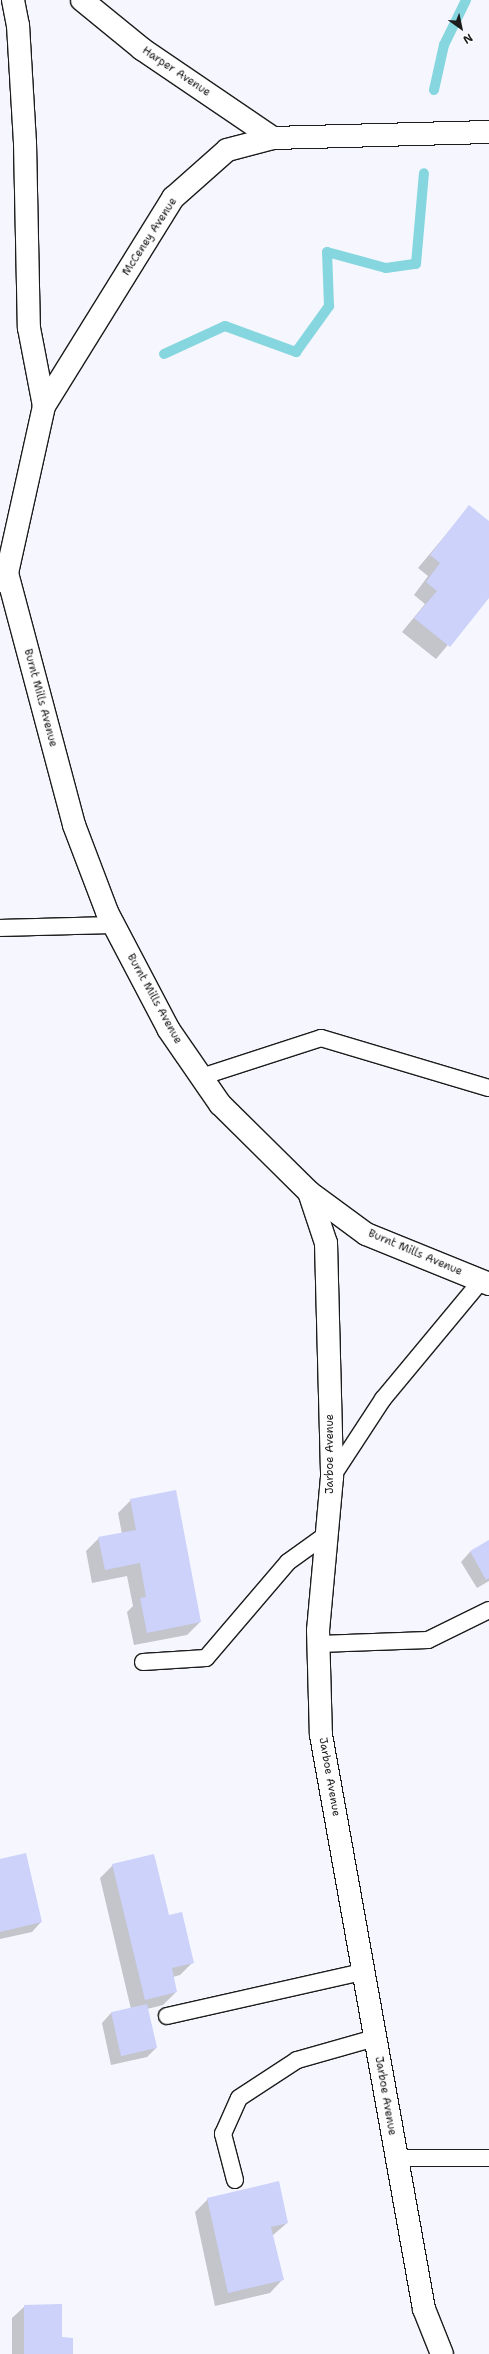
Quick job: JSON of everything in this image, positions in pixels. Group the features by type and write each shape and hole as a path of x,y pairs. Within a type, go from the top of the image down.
{"street":[{"path":"13,0 18,25 25,142 29,328 44,406"},
{"name":"Harper Avenue","path":"82,0 142,49 273,138"},
{"name":"McCeney Avenue","path":"4,577 44,406 173,198 227,150 273,138 489,132"},
{"name":"Burnt Mills Avenue","path":"4,577 74,825 114,926 169,1030 220,1104 308,1192 366,1234 485,1282"},
{"name":"Jarboe Avenue","path":"308,1192 326,1243 332,1478 319,1644 321,1735 424,2310 442,2354"}],"lane":[{"path":"0,928 114,926"},
{"path":"201,1076 321,1038 489,1088"},
{"path":"332,1478 383,1399 485,1282"},
{"path":"143,1662 206,1658 288,1562 327,1534"},
{"path":"319,1644 428,1640 489,1610"},
{"path":"166,2016 363,1972"},
{"path":"235,2180 223,2134 239,2098 297,2060 375,2038"},
{"path":"397,2158 489,2158"}],"building":[{"path":"469,505 489,521 489,598 450,647 414,618 437,591 426,582 440,563 430,555"},
{"path":"176,1490 201,1622 147,1633 140,1598 146,1597 140,1563 105,1570 98,1537 136,1530 130,1499"},
{"path":"489,1540 489,1578 486,1580 470,1551"},
{"path":"26,1853 42,1922 0,1932 0,1859"},
{"path":"154,1854 169,1915 182,1912 194,1963 172,1968 177,1992 145,2000 112,1864"},
{"path":"147,2004 157,2048 121,2056 111,2012"},
{"path":"279,2181 288,2223 271,2227 284,2280 228,2293 207,2198"},
{"path":"62,2304 62,2337 73,2338 73,2354 24,2354 24,2305"}],"waterway":[{"path":"434,90 444,45 466,0"},
{"path":"164,354 225,326 296,352 329,306 327,252 386,268 416,264 424,173"}]}
